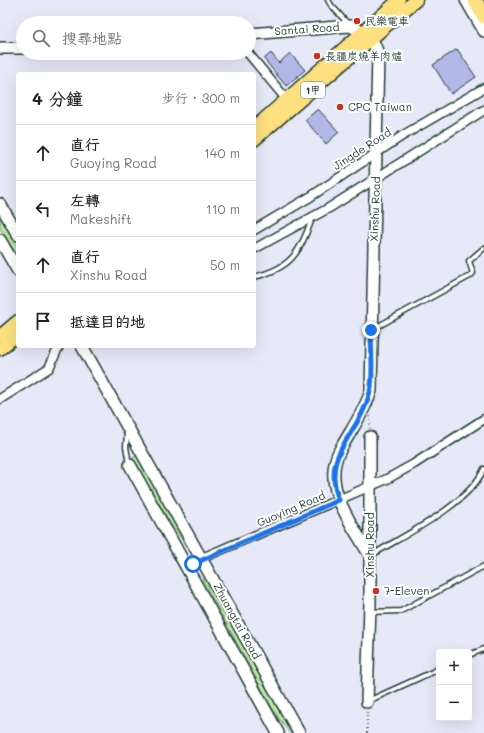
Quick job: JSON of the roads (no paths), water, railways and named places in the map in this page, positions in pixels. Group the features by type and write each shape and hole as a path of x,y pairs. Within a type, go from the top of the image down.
{"highway":[{"path":"474,0 484,16"}],"main road":[{"name":"1甲","path":"256,138 367,35 399,0"},
{"name":"1甲","path":"256,126 367,35 416,0"},
{"path":"0,336 16,323"},
{"path":"0,348 16,336"}],"street":[{"path":"466,0 484,31"},
{"name":"Santai Road","path":"256,33 350,26 367,35"},
{"name":"Xinshu Road","path":"339,500 334,485 335,462 340,450 362,414 371,391 371,330 377,153 378,54 367,35"},
{"path":"0,48 16,48"},
{"path":"254,60 287,100"},
{"name":"Jingde Road","path":"256,229 305,200 377,153 484,88"},
{"path":"256,248 376,178 484,110"},
{"path":"0,204 16,231"},
{"path":"0,240 16,268"},
{"path":"0,399 49,368 58,348"},
{"name":"Zhuangtai Road","path":"83,348 128,425 299,733"},
{"name":"Guoying Road","path":"187,567 202,558 370,487 414,464 484,419"},
{"name":"Xinshu Road","path":"367,704 370,612 370,437"},
{"name":"Zhuangtai Road","path":"130,465 278,733"},
{"path":"339,500 370,556"}],"lane":[{"path":"328,0 350,26"},
{"path":"256,277 269,274 287,265 297,254 313,216"},
{"path":"371,330 470,276 474,273 469,261 484,248"},
{"name":"Zhuangtai Road","path":"128,425 126,447 130,465"},
{"path":"370,556 460,500 477,482 484,469"},
{"path":"356,531 370,529"},
{"path":"370,612 401,611 484,566"},
{"path":"472,654 484,649"},
{"path":"367,704 436,670"}],"place":[{"name":"民樂電車","path":"357,21"},
{"name":"長疆炭燒羊肉爐","path":"317,56"},
{"name":"CPC Taiwan","path":"340,107"},
{"name":"7-Eleven","path":"376,591"}]}
